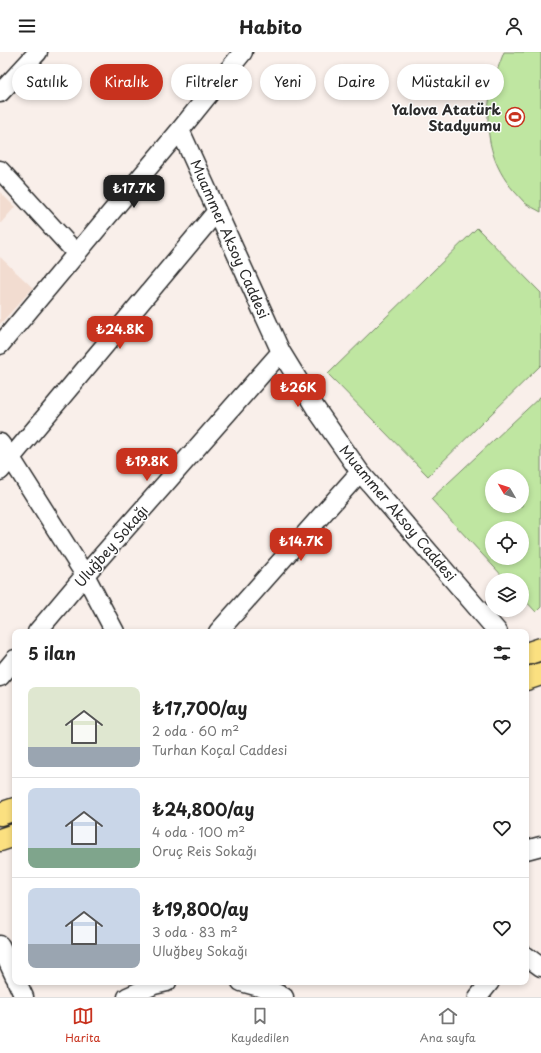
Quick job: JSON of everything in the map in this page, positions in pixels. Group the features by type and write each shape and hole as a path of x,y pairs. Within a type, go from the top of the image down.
{"main road":[{"path":"529,653 541,649"},
{"path":"529,678 541,674"},
{"path":"0,814 12,810"},
{"path":"0,840 12,836"}],"street":[{"path":"0,93 38,52"},
{"path":"0,345 244,52"},
{"name":"Muammer Aksoy Caddesi","path":"180,130 281,352 316,409 360,472 495,629"},
{"path":"0,170 77,254"},
{"path":"5,464 217,210"},
{"name":"Uluğbey Sokağı","path":"40,629 85,575 281,352"},
{"path":"0,443 5,464 85,575 113,629"},
{"path":"221,629 360,472"},
{"path":"0,677 12,663"},
{"path":"529,849 541,846"},
{"path":"0,945 12,971"},
{"path":"529,958 541,967"},
{"path":"18,985 24,997"},
{"path":"127,997 154,985"},
{"path":"252,985 270,990 284,997"},
{"path":"478,997 488,985"}],"shaded area":[{"path":"0,192 15,207 0,224"},
{"path":"0,257 33,288 0,324"}],"green space":[{"name":"Yalova Atatürk Stadyumu","path":"504,52 541,52 541,212 525,203 514,191 506,181 495,161 489,138 488,114 489,100 504,100 504,64 499,64"},
{"path":"477,228 541,293 541,365 428,476 328,374"},
{"path":"541,396 541,607 536,612 529,604 529,573 500,573 492,565 529,565 529,521 485,521 485,557 431,499"}],"place":[{"name":"Yalova Atatürk Stadyumu","path":"515,117"}]}
